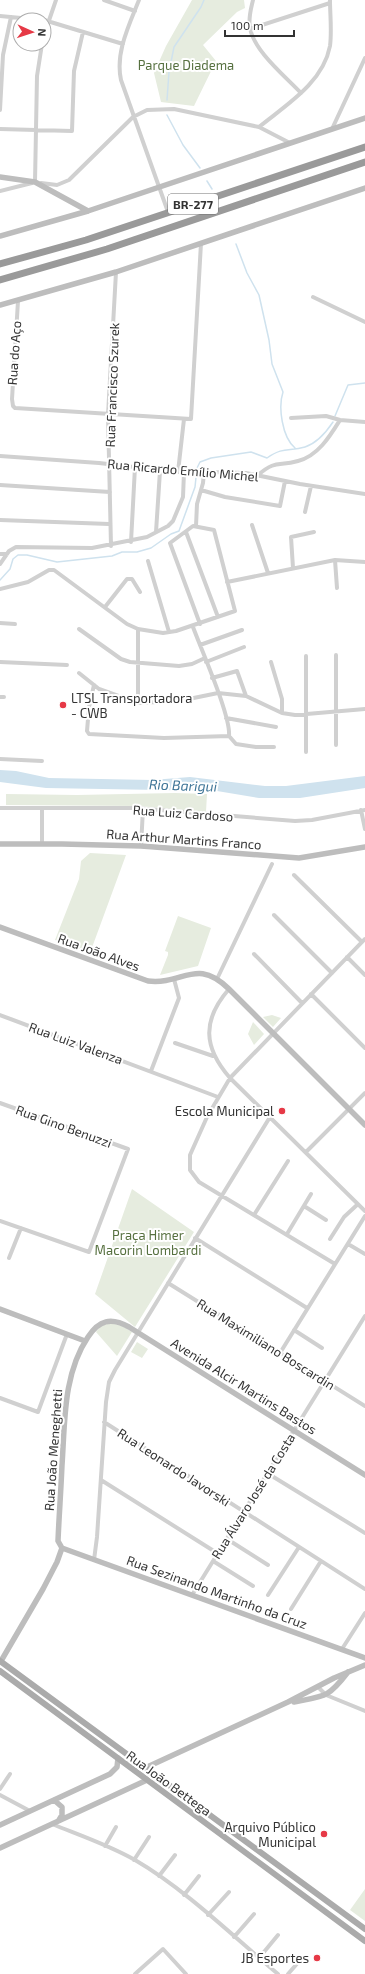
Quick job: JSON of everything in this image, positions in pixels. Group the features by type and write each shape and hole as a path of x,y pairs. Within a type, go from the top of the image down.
{"highway":[{"name":"BR-277","path":"0,264 74,244 365,147"},
{"name":"BR-277","path":"0,280 101,250 365,162"}],"main road":[{"name":"Rua João Bettega","path":"1,1661 365,1929"},
{"path":"3,1673 10,1668"},
{"name":"Rua João Bettega","path":"3,1673 365,1940"},
{"path":"81,1731 86,1724"},
{"path":"161,1790 166,1783"},
{"path":"286,1882 291,1875"},
{"path":"295,1888 300,1881"}],"street":[{"path":"49,12 56,0"},
{"path":"104,0 135,11"},
{"path":"139,0 122,44 119,70 133,117 168,212"},
{"path":"253,0 250,29 260,49 301,93"},
{"path":"250,29 330,1 331,36 328,55 320,71 301,93 259,127"},
{"path":"0,16 11,17 3,55 0,110"},
{"path":"52,22 122,44"},
{"path":"0,129 72,131 74,71 83,32"},
{"path":"35,182 38,69 41,52"},
{"path":"332,129 365,58"},
{"path":"358,72 365,70"},
{"path":"0,178 57,185 68,180 133,117 146,110 168,108 259,127 290,143"},
{"path":"0,236 88,211 365,118"},
{"path":"0,191 35,182 88,211"},
{"path":"0,305 116,272 365,188"},
{"path":"108,415 191,419 201,243"},
{"name":"Rua Francisco Szurek","path":"111,546 109,524 110,464 108,415 116,272"},
{"path":"313,297 365,322"},
{"name":"Rua do Aço","path":"18,301 12,399 13,406 22,410 108,415"},
{"path":"291,418 326,416 340,420 365,422"},
{"path":"178,472 184,419"},
{"path":"258,475 271,465 298,461 312,454 327,440 340,420"},
{"name":"Rua Ricardo Emílio Michel","path":"0,456 110,464 160,471 234,472 365,494"},
{"path":"131,542 135,468"},
{"path":"156,532 160,471"},
{"path":"0,564 6,554 13,548 20,546 83,548 111,546 131,542 156,532 172,522 182,502 184,472"},
{"path":"196,526 197,504 204,472"},
{"path":"201,490 225,497 280,506 285,481"},
{"path":"0,485 110,492"},
{"path":"305,512 311,486"},
{"path":"0,520 109,524"},
{"path":"252,525 268,573"},
{"path":"0,590 28,582 49,570 54,570 127,624 138,629 169,632 193,627 234,611 214,530 196,526 191,527 170,543 200,624"},
{"path":"186,532 218,617"},
{"path":"293,568 291,537 314,532"},
{"path":"0,554 6,554"},
{"path":"227,582 335,560 365,562"},
{"path":"335,560 337,588"},
{"path":"148,561 169,632"},
{"path":"105,607 127,579 132,579 140,592"},
{"path":"0,623 15,624"},
{"path":"193,627 218,693 226,718 229,736 236,744 256,747 274,747"},
{"path":"80,629 121,659 137,663 178,666 192,664 244,647"},
{"path":"138,629 138,703"},
{"path":"200,645 242,630"},
{"path":"336,655 336,746"},
{"path":"306,656 306,752"},
{"path":"0,662 67,665"},
{"path":"271,662 282,699 282,713"},
{"path":"212,678 237,671 246,696"},
{"path":"79,673 100,689 138,703 179,701 218,693 246,696 282,713 306,715 365,709"},
{"path":"94,685 88,707 89,734 164,738 229,736"},
{"path":"226,718 276,727"},
{"path":"0,759 42,761"},
{"name":"Rua Luiz Cardoso","path":"0,808 143,809 295,821 312,820 363,810"},
{"path":"42,808 42,844"},
{"path":"141,846 143,809"},
{"path":"363,810 365,829"},
{"name":"Rua Arthur Martins Franco","path":"0,844 141,846 299,858 365,847"},
{"path":"272,864 217,979 229,989 365,1125"},
{"path":"294,875 363,941 230,1078 218,1097 192,1148 189,1161 190,1170 195,1178 335,1264"},
{"path":"274,915 332,973"},
{"name":"Rua João Alves","path":"0,927 143,979 154,981 174,979 199,973 217,979"},
{"path":"254,954 302,1003"},
{"path":"347,957 365,975"},
{"path":"152,1071 179,998 174,979"},
{"path":"229,989 214,1008 210,1023 209,1035 213,1056 230,1078 365,1211"},
{"path":"311,994 365,1048"},
{"name":"Rua Luiz Valenza","path":"0,1015 218,1097"},
{"path":"175,1043 213,1056"},
{"path":"306,1152 365,1092"},
{"name":"Rua Gino Benuzzi","path":"0,1103 128,1149 90,1252 21,1228"},
{"path":"94,1560 106,1395 109,1382 137,1332 270,1117"},
{"path":"254,1215 288,1161"},
{"path":"287,1234 311,1194"},
{"path":"330,1239 344,1216 358,1204"},
{"path":"304,1206 326,1220"},
{"path":"280,1353 365,1216"},
{"path":"0,1221 21,1228 9,1258"},
{"path":"196,1238 307,1308"},
{"path":"348,1244 365,1254"},
{"name":"Rua Maximiliano Boscardin","path":"168,1283 365,1406"},
{"path":"0,1309 86,1340"},
{"name":"Rua Álvaro José da Costa","path":"192,1595 365,1316"},
{"name":"Avenida Alcir Martins Bastos","path":"110,1320 121,1323 137,1332 365,1475"},
{"name":"Rua João Meneghetti","path":"62,1548 58,1541 66,1402 72,1373 78,1354 86,1340 98,1325 110,1320"},
{"path":"294,1330 322,1348"},
{"path":"0,1398 38,1412 67,1334"},
{"name":"Rua Leonardo Javorski","path":"104,1422 365,1589"},
{"path":"267,1473 365,1533"},
{"path":"101,1480 218,1554"},
{"path":"227,1539 268,1565"},
{"path":"268,1595 299,1547"},
{"path":"1,1661 40,1594 57,1562 62,1548"},
{"name":"Rua Sezinando Martinho da Cruz","path":"62,1548 365,1658"},
{"path":"213,1561 253,1586"},
{"path":"290,1609 321,1561"},
{"path":"342,1649 365,1613"},
{"path":"145,1768 365,1665"},
{"path":"288,1702 313,1699 326,1695 335,1688 348,1672"},
{"path":"318,1687 326,1695 365,1711"},
{"path":"0,1825 110,1774 117,1767 118,1758"},
{"path":"0,1789 10,1774"},
{"path":"0,1848 147,1780"},
{"path":"0,1795 30,1811"},
{"path":"54,1800 62,1807 62,1815 59,1820"},
{"path":"51,1824 105,1846 134,1860 159,1876 184,1895 278,1974"},
{"path":"105,1846 116,1827"},
{"path":"134,1860 149,1837"},
{"path":"159,1876 175,1855"},
{"path":"184,1895 199,1876"},
{"path":"208,1915 229,1892"},
{"path":"234,1937 254,1914"},
{"path":"258,1958 278,1935"},
{"path":"135,1974 163,1949 186,1974"},
{"path":"288,1974 302,1958"}],"green space":[{"name":"Parque Diadema","path":"192,0 244,0 245,8 237,12 203,45 216,61 194,106 161,102 154,73 166,46"},
{"path":"175,793 207,794 206,812 139,806 6,805 6,794 77,795"},
{"path":"90,853 126,855 90,953 55,940 79,879 81,861"},
{"path":"178,916 211,928 198,966 160,975 168,955 168,952 165,951"},
{"path":"272,1015 281,1018 273,1027 263,1017"},
{"path":"253,1022 264,1034 254,1045 248,1034"},
{"name":"Praça Himer Macorin Lombardi","path":"132,1189 194,1232 135,1327 95,1294"},
{"path":"111,1323 122,1326 132,1332 117,1356 96,1332 101,1326"},
{"path":"137,1342 148,1349 142,1358 131,1352"},
{"path":"365,1889 365,1921 350,1910"}],"water":[{"name":"Rio Barigui","path":"0,770 16,771 49,778 152,780 190,777 265,786 286,786 365,776 365,788 300,798 259,798 217,791 46,788 0,782"}],"waterway":[{"path":"167,100 169,72 174,47 201,7 204,0"},
{"path":"167,115 183,145 200,168"},
{"path":"207,181 212,189"},
{"path":"236,244 247,273 259,295 269,340 272,364 283,392 281,406 282,422 287,437 295,448"},
{"path":"335,416 348,385 365,383"},
{"path":"0,580 10,569 13,559 18,555 27,555 57,562 112,556 122,552 137,552 151,548 171,534 179,531 195,487 197,468 200,462 211,458 251,452 267,458 278,452 305,447 318,440 333,422"}],"place":[{"name":"LTSL Transportadora - CWB","path":"63,705"},
{"name":"Escola Municipal","path":"282,1111"},
{"name":"Arquivo Público Municipal","path":"324,1834"},
{"name":"JB Esportes","path":"317,1958"}]}
